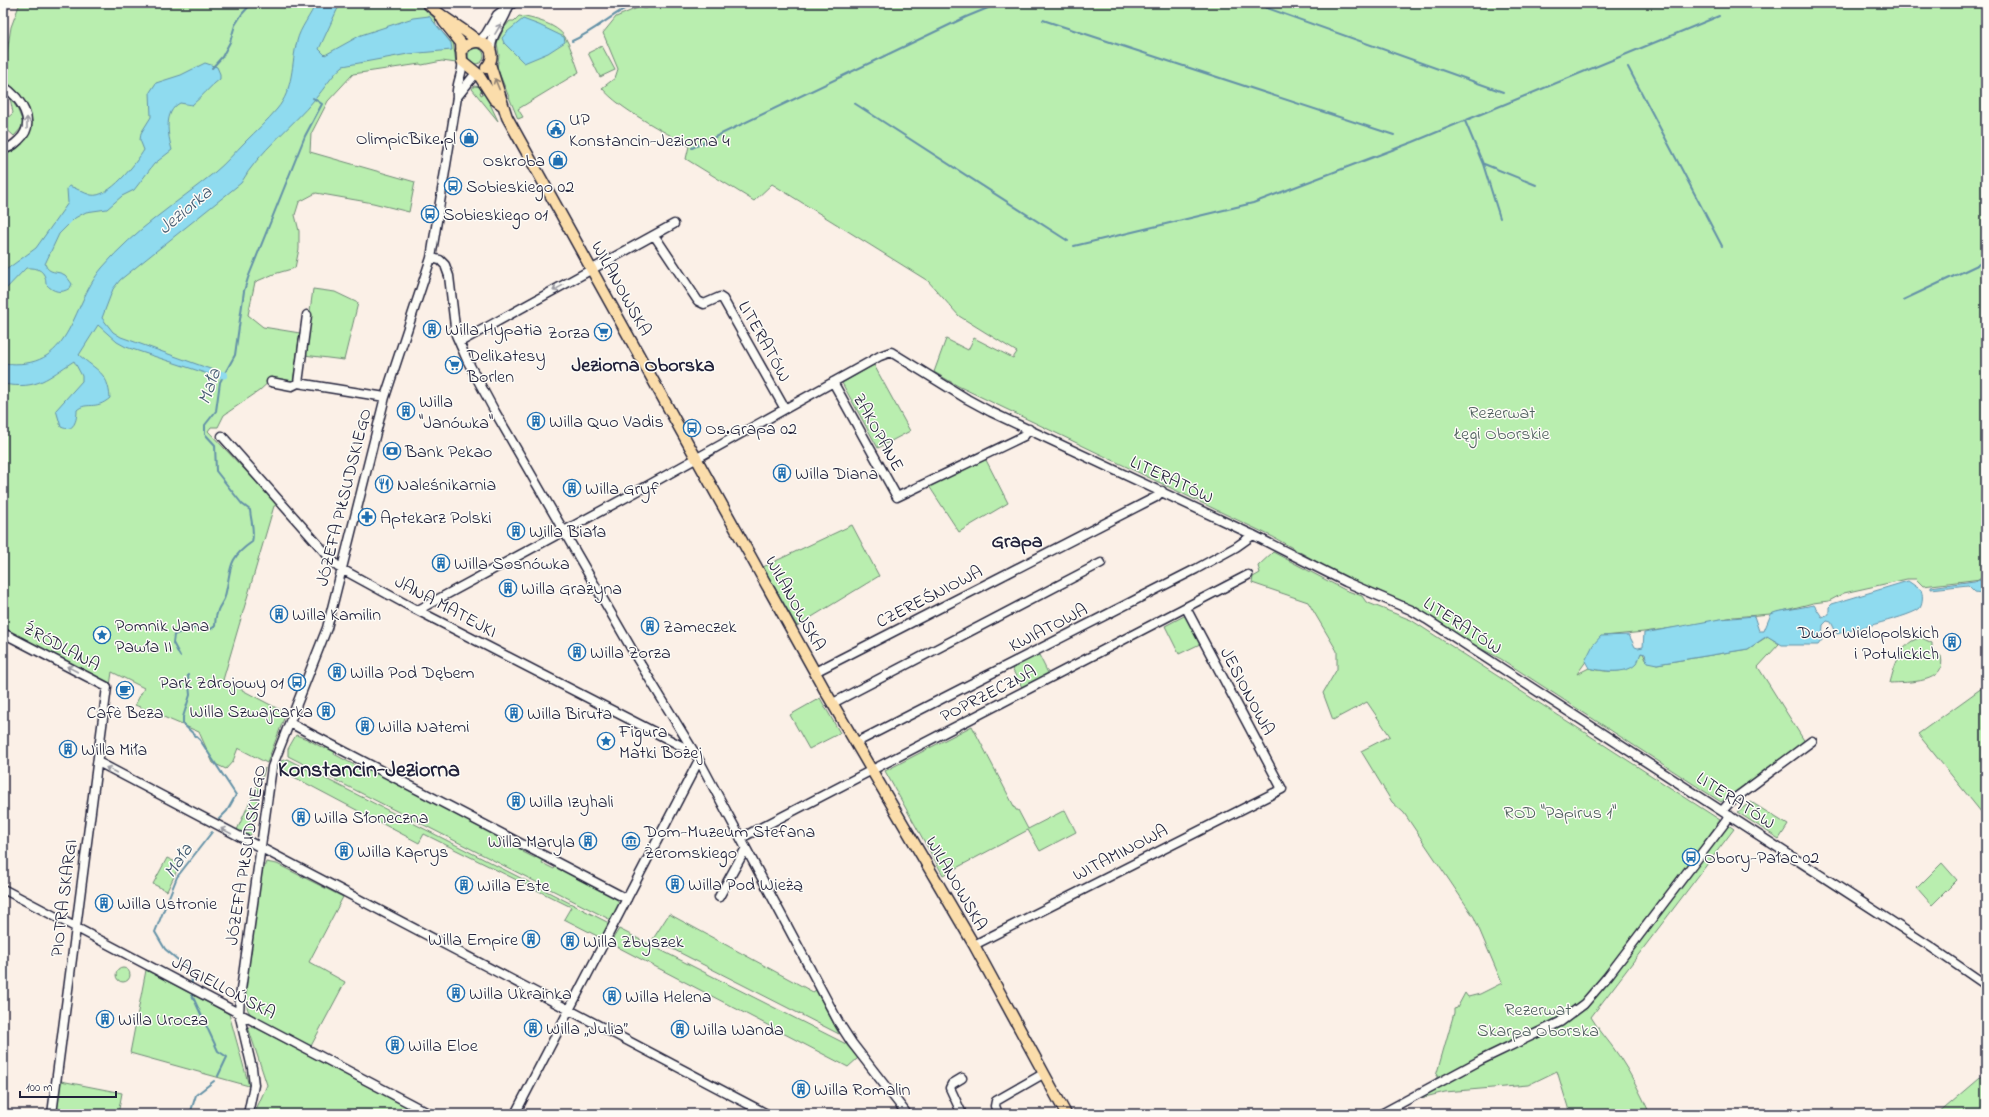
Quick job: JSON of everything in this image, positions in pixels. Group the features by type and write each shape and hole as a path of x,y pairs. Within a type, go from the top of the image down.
{"main road":[{"path":"427,3 440,15 458,39 461,44 462,56 477,74 490,64 492,56 491,51 448,18 440,15"},
{"path":"462,56 469,44 476,39"},
{"name":"WILANOWSKA","path":"490,64 501,94 502,105 507,117 855,743 974,945 1066,1114"},
{"name":"WILANOWSKA","path":"477,74 494,99 502,105"}],"street":[{"path":"476,39 489,28 497,15 511,6"},
{"path":"491,51 492,38 511,6"},
{"name":"JÓZEFA PIŁSUDSKIEGO","path":"248,1114 253,1098 254,1085 252,1068 239,1013 240,997 273,764 327,628 385,397 431,258 457,96 456,87 462,70 462,56"},
{"path":"457,96 477,74"},
{"path":"3,149 7,149 20,139 25,133 28,122 23,107 5,87"},
{"path":"460,342 674,224"},
{"name":"LITERATÓW","path":"654,235 698,300 704,304 720,297 723,300 785,409"},
{"path":"431,258 440,260 445,265 449,276 456,335 467,360 494,410 638,660 697,756 839,1023 852,1044 908,1114"},
{"path":"298,383 307,314"},
{"name":"LITERATÓW","path":"833,382 890,352 967,399 1162,491 1346,582 1411,610 1954,962 1986,985"},
{"path":"271,382 292,386 298,383 385,397"},
{"path":"418,610 833,382"},
{"name":"ZAKOPANE","path":"833,382 897,497 1024,436 1029,429"},
{"name":"JANA MATEJKI","path":"222,436 342,569 697,756"},
{"name":"CZEREŚNIOWA","path":"816,672 1156,497 1162,491"},
{"name":"KWIATOWA","path":"855,743 1196,569 1236,547 1253,535"},
{"path":"833,703 1101,563"},
{"name":"POPRZECZNA","path":"741,838 1248,575"},
{"name":"JESIONOWA","path":"1186,608 1282,789"},
{"name":"ŹRÓDLANA","path":"3,633 107,687"},
{"name":"PIOTRA SKARGI","path":"52,1114 107,687"},
{"path":"290,723 627,899"},
{"path":"1722,811 1730,802 1812,741"},
{"path":"515,1114 627,899 697,756"},
{"path":"98,762 767,1114"},
{"name":"WITAMINOWA","path":"974,945 1282,789"},
{"path":"1381,1114 1482,1060 1560,1022 1584,1004 1613,970 1730,816"},
{"path":"719,897 746,848"},
{"name":"JAGIELLOŃSKA","path":"3,889 430,1114"},
{"path":"998,1114 995,1106 996,1101 1043,1074"},
{"path":"962,1078 952,1084 950,1088 962,1114"}],"green space":[{"path":"20,3 418,3 436,20 435,24 451,42 453,41 456,63 442,61 353,74 328,101 311,134 310,152 415,182 409,212 373,203 316,193 299,202 295,215 299,231 299,249 295,268 274,274 255,282 248,315 263,327 300,333 293,382 273,378 259,391 224,415 218,427 211,427 208,431 278,505 274,506 223,680 286,713 267,763 238,748 233,761 226,769 213,763 199,732 135,705 144,688 112,672 110,686 3,631 3,152 14,148 24,140 28,135 31,123 29,112 23,102 10,86 3,83 3,77 11,27"},
{"name":"Rezerwat Łęgi Oborskie","path":"661,3 1986,3 1986,570 1984,571 1981,579 1923,586 1916,579 1907,579 1844,593 1829,601 1813,603 1771,614 1733,617 1687,626 1604,636 1577,674 1589,668 1604,671 1619,671 1626,669 1632,666 1637,661 1640,654 1643,653 1646,660 1657,664 1748,649 1768,636 1779,644 1758,667 1805,742 1721,802 1501,659 1344,577 1273,537 958,386 934,372 946,339 968,350 974,338 1013,358 1017,352 959,316 928,281 772,184 754,201 686,159 689,146 631,112 602,88 615,78 618,69 603,33 616,17 642,6 644,9"},
{"path":"519,16 544,22 561,32 569,45 579,72 518,109 523,117 518,119 497,68 499,55 497,43 504,28 510,21 514,21"},
{"path":"602,46 615,70 600,77 588,53"},
{"path":"476,48 482,50 484,56 482,62 476,64 470,62 468,56 470,50"},
{"path":"474,86 481,87 483,91 480,92 481,95 485,93 498,121 472,89"},
{"path":"10,98 17,108 24,125 14,136 3,126 3,122 13,113"},
{"path":"313,289 335,292 358,303 344,360 304,355"},
{"path":"874,365 910,431 878,448 842,383"},
{"path":"985,458 1008,503 959,532 929,486"},
{"path":"852,525 879,576 797,626 763,567"},
{"path":"1273,552 1345,590 1362,596 1366,602 1411,620 1720,820 1694,856 1691,855 1689,858 1691,860 1689,862 1690,864 1727,824 1734,829 1591,1017 1616,1051 1636,1084 1650,1114 1570,1114 1557,1071 1528,1085 1445,1092 1421,1098 1438,1076 1436,1076 1454,1009 1457,1008 1465,993 1468,997 1480,994 1502,983 1474,917 1404,813 1392,802 1361,751 1390,736 1367,702 1333,720 1323,693 1337,669 1337,651 1308,602 1252,583 1253,577 1260,573 1258,566"},
{"path":"1186,615 1200,644 1179,654 1165,626"},
{"path":"1922,638 1932,643 1932,650 1941,656 1942,665 1939,672 1933,677 1925,680 1890,683 1894,669 1904,648 1909,643"},
{"path":"1038,653 1049,675 1023,689 1011,667"},
{"path":"1986,685 1986,818 1918,734"},
{"path":"820,698 840,733 809,749 790,715"},
{"path":"972,726 1016,810 1018,810 1028,829 1065,810 1076,832 1040,851 1028,830 943,875 885,771"},
{"path":"296,735 325,749 328,746 336,749 334,754 358,767 361,763 525,849 523,852 535,858 537,855 544,859 542,863 554,869 557,865 616,896 619,905 611,920 288,756 288,749"},
{"path":"287,759 609,923 601,938 564,919 571,907 424,834 419,843 277,768 281,761"},
{"path":"265,768 259,789 253,832 249,836 237,830"},
{"path":"1751,802 1788,825 1779,839 1737,812"},
{"path":"167,858 180,864 167,891 153,884"},
{"path":"266,862 277,864 343,897 309,962 345,982 311,1046 261,1021 249,1012 247,1007 246,987 260,879"},
{"path":"1942,863 1957,880 1932,905 1917,888"},
{"path":"669,914 813,992 816,990 839,1034 653,939"},
{"path":"619,929 846,1044 858,1058 848,1067 610,943"},
{"path":"120,968 126,968 130,972 130,978 126,982 120,982 116,978 116,972"},
{"path":"146,970 229,1014 249,1086 130,1053"},
{"path":"248,1027 256,1028 417,1112 416,1114 254,1114 267,1085"},
{"path":"1986,1073 1986,1114 1938,1114"},
{"path":"61,1081 122,1093 118,1114 56,1114"}],"water":[{"name":"Jeziorka","path":"316,3 343,3 337,10 319,49 325,55 361,35 413,18 429,16 451,43 452,50 408,54 343,66 319,95 257,160 241,183 120,280 113,289 102,318 113,332 121,337 213,370 211,375 126,347 117,342 98,325 79,355 104,377 109,389 110,398 100,404 81,407 77,410 76,418 72,427 61,427 56,410 82,381 82,376 74,361 42,381 25,385 3,384 3,363 26,363 43,358 56,347 66,334 75,318 91,284 102,268 115,254 142,229 219,169 277,109 289,85 298,36"},
{"path":"523,19 564,37 565,42 548,53 524,63 504,43 502,38"},
{"path":"205,63 217,67 220,74 220,79 192,105 180,103 171,112 168,131 172,150 154,164 134,190 122,196 107,209 86,212 75,218 59,234 45,264 49,270 65,275 72,284 70,288 63,291 51,289 46,284 43,273 38,269 26,268 3,292 3,272 36,248 68,203 67,189 69,186 91,195 98,195 114,186 135,163 144,150 140,140 141,133 151,117 150,92 156,83 181,75"},
{"path":"1986,576 1986,594 1975,592 1968,585 1931,589 1931,587 1981,580"},
{"path":"1908,581 1921,590 1922,604 1920,608 1894,619 1837,634 1831,622 1827,621 1823,625 1822,640 1818,645 1782,645 1767,636 1748,649 1657,664 1647,662 1645,654 1641,653 1636,664 1626,670 1620,671 1607,671 1589,668 1585,661 1593,645 1601,636 1629,635 1635,647 1638,648 1643,647 1644,633 1720,619 1754,616 1759,631 1764,631 1771,614 1776,612 1814,605 1822,617 1829,614 1829,607 1832,604"}],"waterway":[{"path":"212,68 222,57 230,42 235,25 252,3"},
{"path":"572,41 635,3"},
{"path":"692,148 966,17 1000,3"},
{"path":"1253,3 1503,92"},
{"path":"1751,8 1761,3"},
{"path":"1074,246 1253,203 1413,142 1719,16"},
{"path":"1043,20 1394,135"},
{"path":"1628,67 1722,246"},
{"name":"Mała","path":"180,656 173,643 174,635 189,628 211,629 215,626 215,620 224,598 231,566 238,554 252,542 253,538 250,510 242,504 216,471 215,445 205,434 205,425 216,411 220,382 235,355 244,291 248,278 305,136 322,104 313,98"},
{"path":"854,103 1068,241"},
{"path":"1465,121 1483,164 1500,218"},
{"path":"1484,164 1536,185"},
{"path":"1903,300 1986,261"},
{"name":"Mała","path":"218,374 224,375"},
{"name":"Mała","path":"188,675 190,695 183,717 183,724 200,740 236,795 227,811 218,820"},
{"name":"Mała","path":"192,983 191,971 165,949 155,932 177,877 212,832"},
{"name":"Mała","path":"192,995 218,1051 227,1057 218,1076"},
{"name":"Mała","path":"190,1114 196,1095 214,1081"}],"place":[{"name":"UP Konstancin-Jeziorna 4","path":"556,129"},
{"name":"OlimpicBike.pl","path":"469,138"},
{"name":"Oskroba","path":"558,160"},
{"name":"Sobieskiego 02","path":"453,186"},
{"name":"Sobieskiego 01","path":"430,214"},
{"name":"Willa Hypatia","path":"432,329"},
{"name":"Zorza","path":"603,332"},
{"name":"Delikatesy Borlen","path":"454,365"},
{"name":"Willa \"Janówka\"","path":"406,411"},
{"name":"Willa Quo Vadis","path":"536,421"},
{"name":"Os.Grapa 02","path":"692,428"},
{"name":"Bank Pekao","path":"392,451"},
{"name":"Willa Diana","path":"782,473"},
{"name":"Naleśnikarnia","path":"384,484"},
{"name":"Willa Gryf","path":"572,488"},
{"name":"Aptekarz Polski","path":"367,517"},
{"name":"Willa Biała","path":"516,531"},
{"name":"Willa Sosnówka","path":"441,563"},
{"name":"Willa Grażyna","path":"508,588"},
{"name":"Willa Kamilin","path":"279,614"},
{"name":"Zameczek","path":"650,626"},
{"name":"Pomnik Jana Pawła II","path":"102,635"},
{"name":"Dwór Wielopolskich i Potulickich","path":"1952,642"},
{"name":"Willa Zorza","path":"577,652"},
{"name":"Willa Pod Dębem","path":"337,672"},
{"name":"Park Zdrojowy 01","path":"297,682"},
{"name":"Cafè Beza","path":"125,690"},
{"name":"Willa Szwajcarka","path":"326,711"},
{"name":"Willa Biruta","path":"514,713"},
{"name":"Willa Natemi","path":"365,726"},
{"name":"Figura Matki Bożej","path":"606,741"},
{"name":"Willa Miła","path":"68,749"},
{"name":"Willa Izyhali","path":"516,801"},
{"name":"Willa Słoneczna","path":"301,817"},
{"name":"Willa Maryla","path":"588,841"},
{"name":"Dom-Muzeum Stefana Żeromskiego","path":"631,841"},
{"name":"Willa Kaprys","path":"344,851"},
{"name":"Obory-Pałac 02","path":"1691,857"},
{"name":"Willa Pod Wieżą","path":"675,884"},
{"name":"Willa Este","path":"464,885"},
{"name":"Willa Ustronie","path":"104,903"},
{"name":"Willa Empire","path":"531,939"},
{"name":"Willa Zbyszek","path":"570,941"},
{"name":"Willa Ukrainka","path":"456,993"},
{"name":"Willa Helena","path":"612,996"},
{"name":"Willa Urocza","path":"105,1019"},
{"name":"Willa „Julia”","path":"533,1028"},
{"name":"Willa Wanda","path":"680,1029"},
{"name":"Willa Eloe","path":"395,1045"},
{"name":"Willa Romalin","path":"801,1089"}],"district":[{"name":"Jeziorna Oborska","path":"643,364"},
{"name":"Grapa","path":"1017,540"},
{"name":"Konstancin-Jeziorna","path":"369,768"}],"park label":[{"name":"ROD \"Papirus 1\"","path":"1560,812"},
{"name":"Rezerwat Skarpa Oborska","path":"1538,1019"}]}
